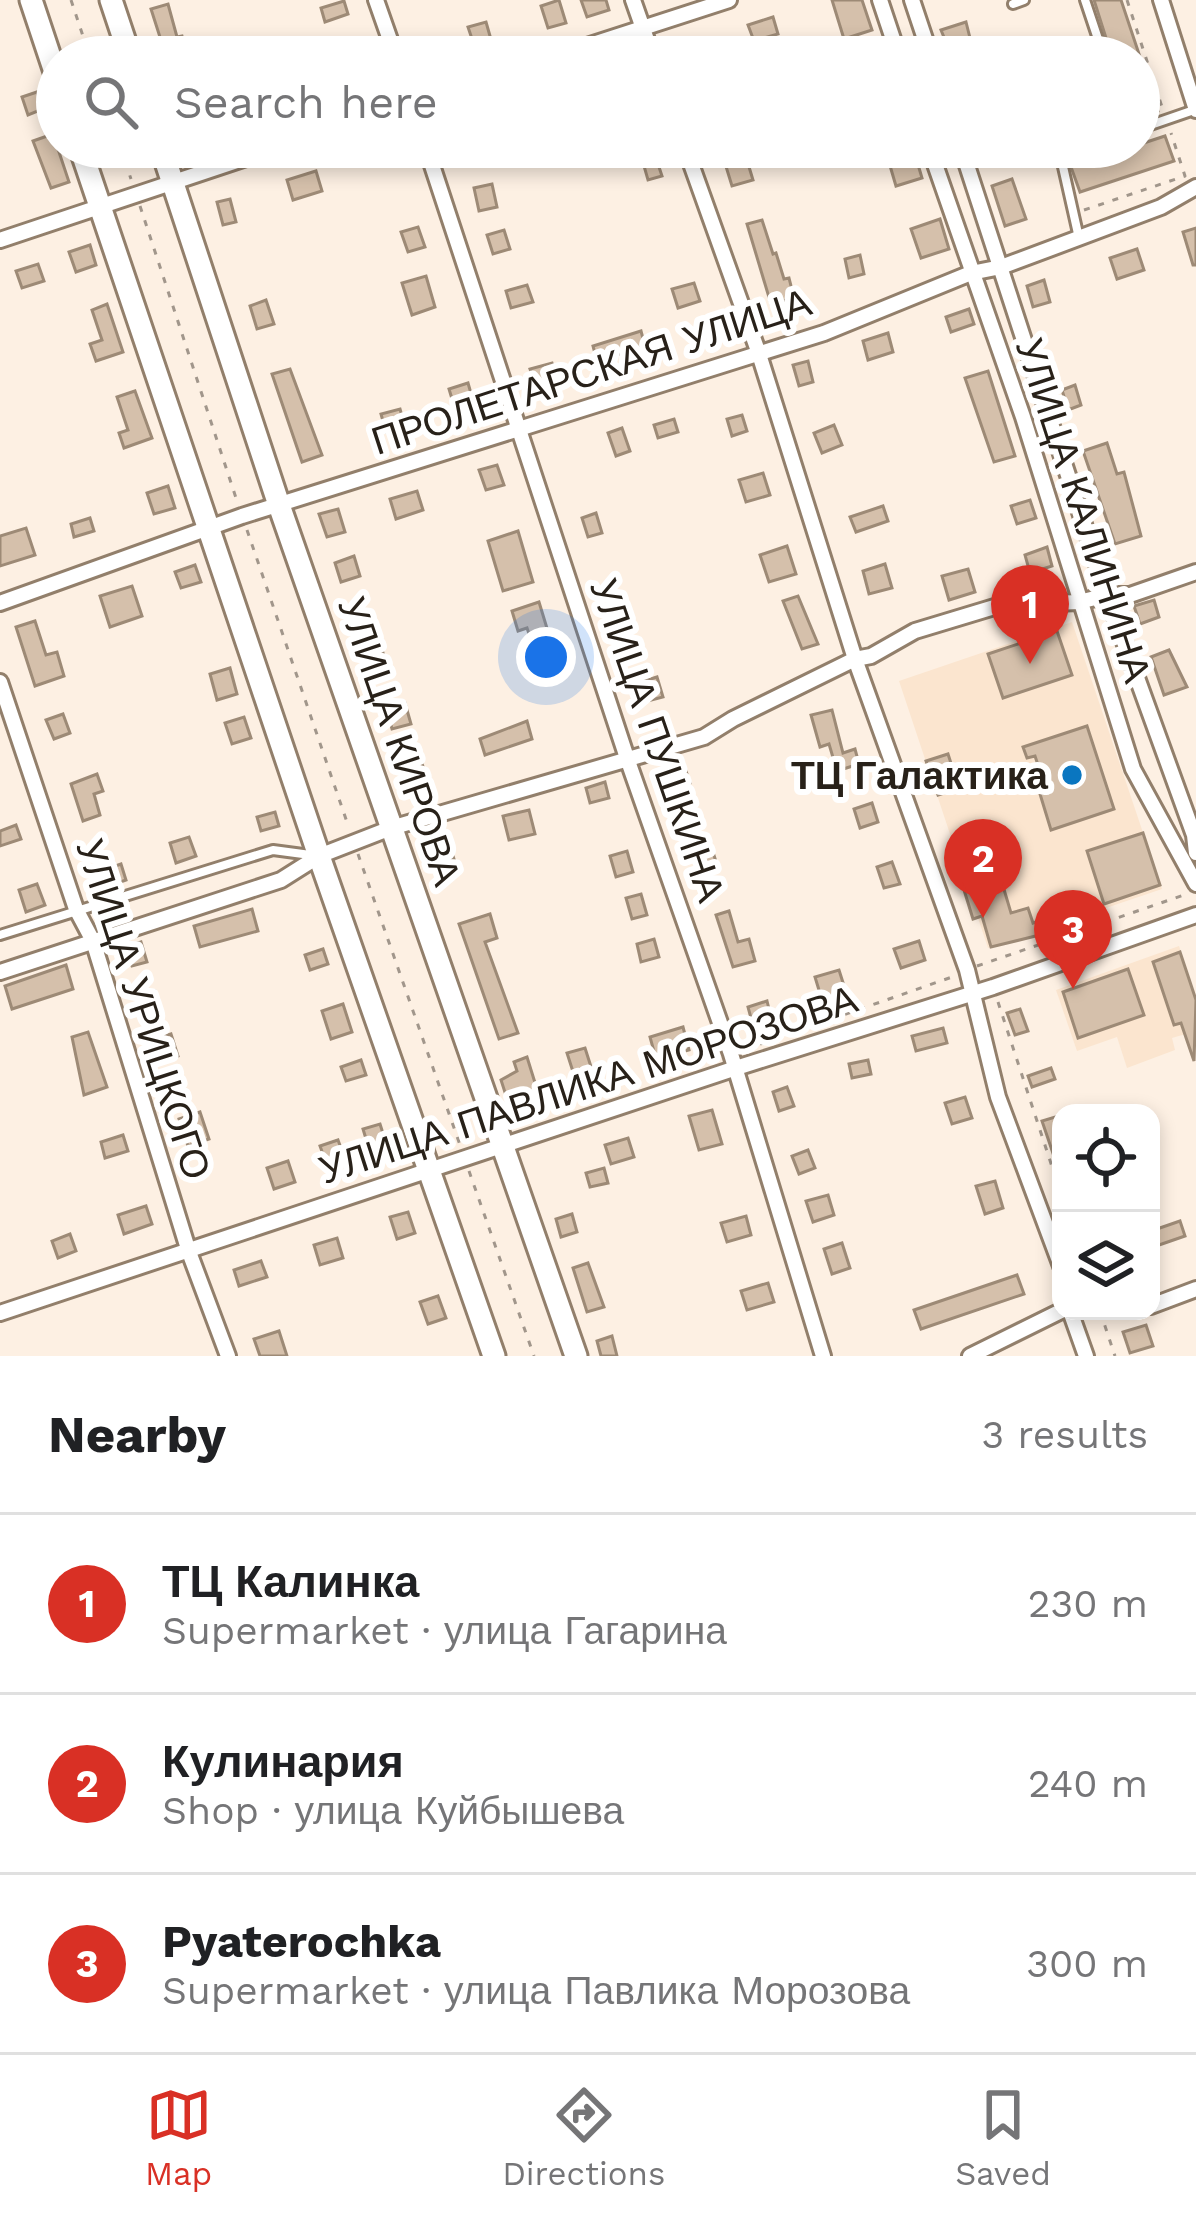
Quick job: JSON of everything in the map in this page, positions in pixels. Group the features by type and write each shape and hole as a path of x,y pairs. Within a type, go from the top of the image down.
{"main road":[{"path":"31,0 43,36"},
{"path":"111,0 123,36"},
{"path":"87,168 494,1356"},
{"name":"УЛИЦА КИРОВА","path":"168,168 279,505 576,1356"}],"street":[{"path":"376,0 389,36"},
{"path":"633,0 646,36"},
{"path":"620,36 729,0"},
{"path":"880,0 892,36"},
{"path":"912,0 924,36"},
{"path":"1161,0 1196,110"},
{"path":"0,240 219,168"},
{"name":"УЛИЦА ПУШКИНА","path":"433,168 628,761 734,1060 823,1356"},
{"path":"693,168 758,351 855,659 968,970 998,1097 1052,1242"},
{"name":"УЛИЦА КАЛИНИНА","path":"936,168 1023,417 1133,769 1196,888"},
{"name":"УЛИЦА КАЛИНИНА","path":"969,168 1107,595 1194,835 1196,853"},
{"name":"ПРОЛЕТАРСКАЯ УЛИЦА","path":"0,603 242,516 824,332 971,273 1079,239 1161,207 1196,187"},
{"path":"0,973 281,880 320,856 391,828 704,737 915,631 1001,604 1130,595 1196,572"},
{"name":"УЛИЦА УРИЦКОГО","path":"0,682 76,909 94,941 189,1252 228,1356"},
{"name":"УЛИЦА ПАВЛИКА МОРОЗОВА","path":"0,1313 430,1172 734,1060 993,987 1196,915"},
{"path":"1160,1303 1196,1289"},
{"path":"970,1356 1052,1315"},
{"path":"1073,1320 1086,1356"}],"lane":[{"path":"1012,4 1024,0"},
{"path":"1085,0 1097,36"},
{"path":"1160,122 1196,110"},
{"path":"1063,168 1079,239"},
{"path":"0,935 273,850 320,856"}],"path":[{"path":"71,0 83,36"},
{"path":"127,168 353,841 534,1356"},
{"path":"734,1060 1196,888"},
{"path":"987,963 1052,1167"},
{"path":"1103,1320 1115,1356"}],"shaded area":[{"path":"1072,622 1162,889 988,948 899,681"},
{"path":"1179,946 1196,998 1196,1031 1172,1038 1175,1050 1127,1068 1117,1037 1077,1051 1056,990"}],"building":[{"path":"559,0 566,23 548,28 541,6"},
{"path":"581,0 606,0 609,10 587,17"},
{"path":"832,0 862,0 872,30 843,36"},
{"path":"1094,0 1121,0 1133,36 1105,36"},
{"path":"344,1 348,14 325,22 321,8"},
{"path":"168,4 177,36 160,36 151,9"},
{"path":"773,17 778,34 752,36 748,25"},
{"path":"486,22 490,36 471,36 468,27"},
{"path":"966,22 970,36 943,36 941,30"},
{"path":"36,92 36,112 28,115 22,97"},
{"path":"1165,136 1174,161 1160,166 1160,138"},
{"path":"43,168 64,168 69,182 51,188"},
{"path":"645,168 659,168 662,176 648,180"},
{"path":"726,168 749,168 753,180 732,186"},
{"path":"891,168 919,168 922,178 896,186"},
{"path":"1071,168 1153,168 1080,192"},
{"path":"316,171 322,191 293,200 287,180"},
{"path":"1012,179 1026,219 1005,226 992,186"},
{"path":"492,184 497,207 479,211 474,188"},
{"path":"230,199 236,222 223,225 217,202"},
{"path":"940,219 949,249 921,258 911,229"},
{"path":"762,220 794,298 771,304 747,224"},
{"path":"418,227 425,247 408,252 401,232"},
{"path":"1196,228 1196,265 1193,265 1183,232"},
{"path":"504,230 510,249 493,254 487,235"},
{"path":"90,245 96,265 76,272 69,252"},
{"path":"1137,249 1144,270 1117,279 1110,258"},
{"path":"860,255 864,274 849,278 845,259"},
{"path":"38,264 44,281 22,288 16,271"},
{"path":"426,276 435,307 412,315 402,283"},
{"path":"1044,280 1050,302 1033,307 1027,286"},
{"path":"694,283 700,301 678,308 672,289"},
{"path":"527,285 533,302 511,308 506,291"},
{"path":"266,300 274,324 257,329 250,306"},
{"path":"107,304 123,352 96,361 90,344 102,340 92,310"},
{"path":"969,309 974,324 951,332 946,317"},
{"path":"641,331 645,346 597,361 593,346"},
{"path":"888,333 893,352 868,360 863,341"},
{"path":"808,361 813,382 799,386 793,365"},
{"path":"552,363 556,376 535,383 530,369"},
{"path":"290,369 322,455 302,462 272,374"},
{"path":"988,371 1015,456 994,462 965,378"},
{"path":"468,383 474,404 455,409 449,389"},
{"path":"1075,385 1081,405 1068,410 1062,390"},
{"path":"135,391 152,438 124,448 119,433 128,430 117,397"},
{"path":"400,409 405,427 386,432 381,414"},
{"path":"742,415 747,431 732,436 727,419"},
{"path":"674,419 678,432 658,438 654,425"},
{"path":"834,425 842,445 822,453 814,433"},
{"path":"622,428 630,451 616,456 608,433"},
{"path":"1107,443 1117,474 1124,472 1141,536 1115,544 1083,451"},
{"path":"497,465 504,485 486,490 479,470"},
{"path":"763,473 770,495 746,502 739,480"},
{"path":"168,486 175,508 154,514 147,493"},
{"path":"417,491 423,510 396,519 390,499"},
{"path":"1030,500 1036,518 1017,524 1011,506"},
{"path":"883,506 888,521 856,532 850,517"},
{"path":"338,509 345,532 327,537 319,514"},
{"path":"596,513 602,533 588,537 582,518"},
{"path":"90,518 94,531 74,537 71,524"},
{"path":"26,528 35,555 0,566 0,536"},
{"path":"518,531 533,582 503,591 488,541"},
{"path":"787,546 796,574 769,582 760,555"},
{"path":"1047,547 1052,566 1030,573 1025,555"},
{"path":"354,556 360,576 341,582 335,563"},
{"path":"885,564 892,588 869,594 863,571"},
{"path":"195,565 201,582 181,588 175,572"},
{"path":"968,569 975,592 949,600 942,576"},
{"path":"132,586 142,616 110,627 100,596"},
{"path":"798,596 818,644 802,649 783,601"},
{"path":"1154,600 1159,617 1140,624 1134,606"},
{"path":"539,602 556,658 539,663 527,628 518,631 512,611"},
{"path":"35,621 46,655 57,652 64,676 35,686 16,627"},
{"path":"1057,631 1072,675 1003,698 988,654"},
{"path":"382,649 388,672 373,676 367,653"},
{"path":"1169,650 1187,687 1164,695 1151,657"},
{"path":"230,668 237,694 217,700 210,674"},
{"path":"657,677 663,697 644,702 638,683"},
{"path":"405,703 411,724 392,729 386,708"},
{"path":"832,710 843,753 855,749 859,764 837,771 829,744 820,747 811,715"},
{"path":"63,714 70,733 54,739 46,720"},
{"path":"244,717 251,738 232,744 225,723"},
{"path":"527,721 532,739 485,755 480,739"},
{"name":"ТЦ Галактика","path":"1087,726 1114,809 1051,830 1040,794 1047,792 1035,756 1027,758 1023,747"},
{"path":"948,754 959,788 938,795 926,761"},
{"path":"420,757 426,776 411,781 404,762"},
{"path":"682,759 690,783 673,788 665,764"},
{"path":"97,774 103,791 94,794 100,815 83,821 71,784"},
{"path":"605,782 609,798 590,803 586,788"},
{"path":"872,803 878,822 860,828 854,809"},
{"path":"529,810 535,834 509,840 503,816"},
{"path":"275,812 279,826 261,831 257,817"},
{"path":"16,825 21,839 0,846 0,831"},
{"path":"1143,833 1160,885 1104,904 1087,851"},
{"path":"189,837 196,856 176,863 170,843"},
{"path":"447,837 454,859 438,864 431,842"},
{"path":"712,849 718,868 702,873 696,854"},
{"path":"627,851 633,872 616,877 610,856"},
{"path":"892,862 900,884 884,888 877,867"},
{"path":"121,864 126,880 109,886 104,870"},
{"path":"997,866 1011,913 1028,908 1033,923 1063,913 1068,928 991,947 982,916 973,919 960,877"},
{"path":"37,884 45,905 26,912 19,890"},
{"path":"641,894 647,915 632,919 626,898"},
{"path":"252,909 258,931 200,947 194,926"},
{"path":"729,911 738,942 749,939 755,961 733,967 716,915"},
{"path":"490,914 497,938 485,942 518,1033 499,1039 459,924"},
{"path":"654,939 659,957 641,962 637,944"},
{"path":"919,941 925,960 901,968 894,949"},
{"path":"141,942 147,962 132,966 126,947"},
{"path":"323,949 328,964 310,970 305,955"},
{"path":"1180,952 1196,1000 1194,1061 1181,1023 1174,1025 1153,962"},
{"path":"66,965 73,989 12,1009 5,986"},
{"path":"1128,969 1144,1015 1078,1038 1063,992"},
{"path":"839,970 846,992 822,1000 815,977"},
{"path":"155,991 162,1013 148,1018 141,996"},
{"path":"767,1001 771,1017 752,1022 748,1007"},
{"path":"343,1004 352,1032 331,1039 322,1011"},
{"path":"1020,1009 1028,1031 1015,1035 1007,1013"},
{"path":"683,1027 689,1050 656,1059 650,1037"},
{"path":"943,1028 947,1043 916,1051 912,1036"},
{"path":"88,1032 107,1087 84,1095 72,1037"},
{"path":"171,1034 178,1056 163,1060 156,1039"},
{"path":"585,1048 593,1073 575,1078 567,1053"},
{"path":"527,1057 541,1102 511,1111 501,1080 517,1071 514,1062"},
{"path":"361,1060 366,1075 346,1081 341,1067"},
{"path":"868,1060 871,1074 852,1078 849,1064"},
{"path":"1051,1068 1055,1079 1032,1087 1028,1076"},
{"path":"787,1087 794,1106 779,1111 773,1092"},
{"path":"965,1097 972,1118 952,1124 945,1103"},
{"path":"712,1110 722,1144 699,1150 689,1116"},
{"path":"200,1112 209,1139 188,1146 179,1119"},
{"path":"1052,1118 1052,1150 1042,1121"},
{"path":"380,1124 387,1146 370,1152 363,1129"},
{"path":"123,1135 128,1151 105,1158 101,1142"},
{"path":"628,1138 634,1157 611,1164 605,1145"},
{"path":"338,1140 346,1162 328,1168 320,1146"},
{"path":"808,1150 815,1168 799,1174 792,1156"},
{"path":"288,1161 295,1182 274,1189 267,1168"},
{"path":"604,1168 608,1183 590,1187 586,1173"},
{"path":"995,1181 1003,1208 985,1214 976,1186"},
{"path":"828,1195 834,1215 813,1222 806,1201"},
{"path":"146,1206 152,1224 124,1234 118,1215"},
{"path":"408,1212 415,1233 397,1239 390,1217"},
{"path":"572,1214 577,1232 561,1237 556,1219"},
{"path":"746,1216 751,1235 727,1242 721,1223"},
{"path":"1180,1221 1185,1236 1160,1245 1160,1228"},
{"path":"70,1234 76,1251 58,1258 52,1241"},
{"path":"337,1238 343,1258 320,1265 314,1245"},
{"path":"842,1243 850,1268 832,1274 824,1249"},
{"path":"261,1261 267,1277 239,1286 234,1270"},
{"path":"588,1263 604,1307 587,1312 573,1268"},
{"path":"1017,1275 1024,1294 921,1329 914,1310"},
{"path":"768,1283 774,1302 747,1310 741,1291"},
{"path":"438,1296 446,1318 428,1324 420,1302"},
{"path":"1146,1325 1153,1346 1130,1353 1123,1332"},
{"path":"279,1331 287,1356 260,1356 254,1339"},
{"path":"612,1336 617,1356 601,1356 597,1341"}],"place":[{"name":"ТЦ Калинка","path":"1030,664"},
{"name":"ТЦ Галактика","path":"1072,775"},
{"name":"Кулинария","path":"983,918"},
{"name":"Pyaterochka","path":"1073,989"}]}
